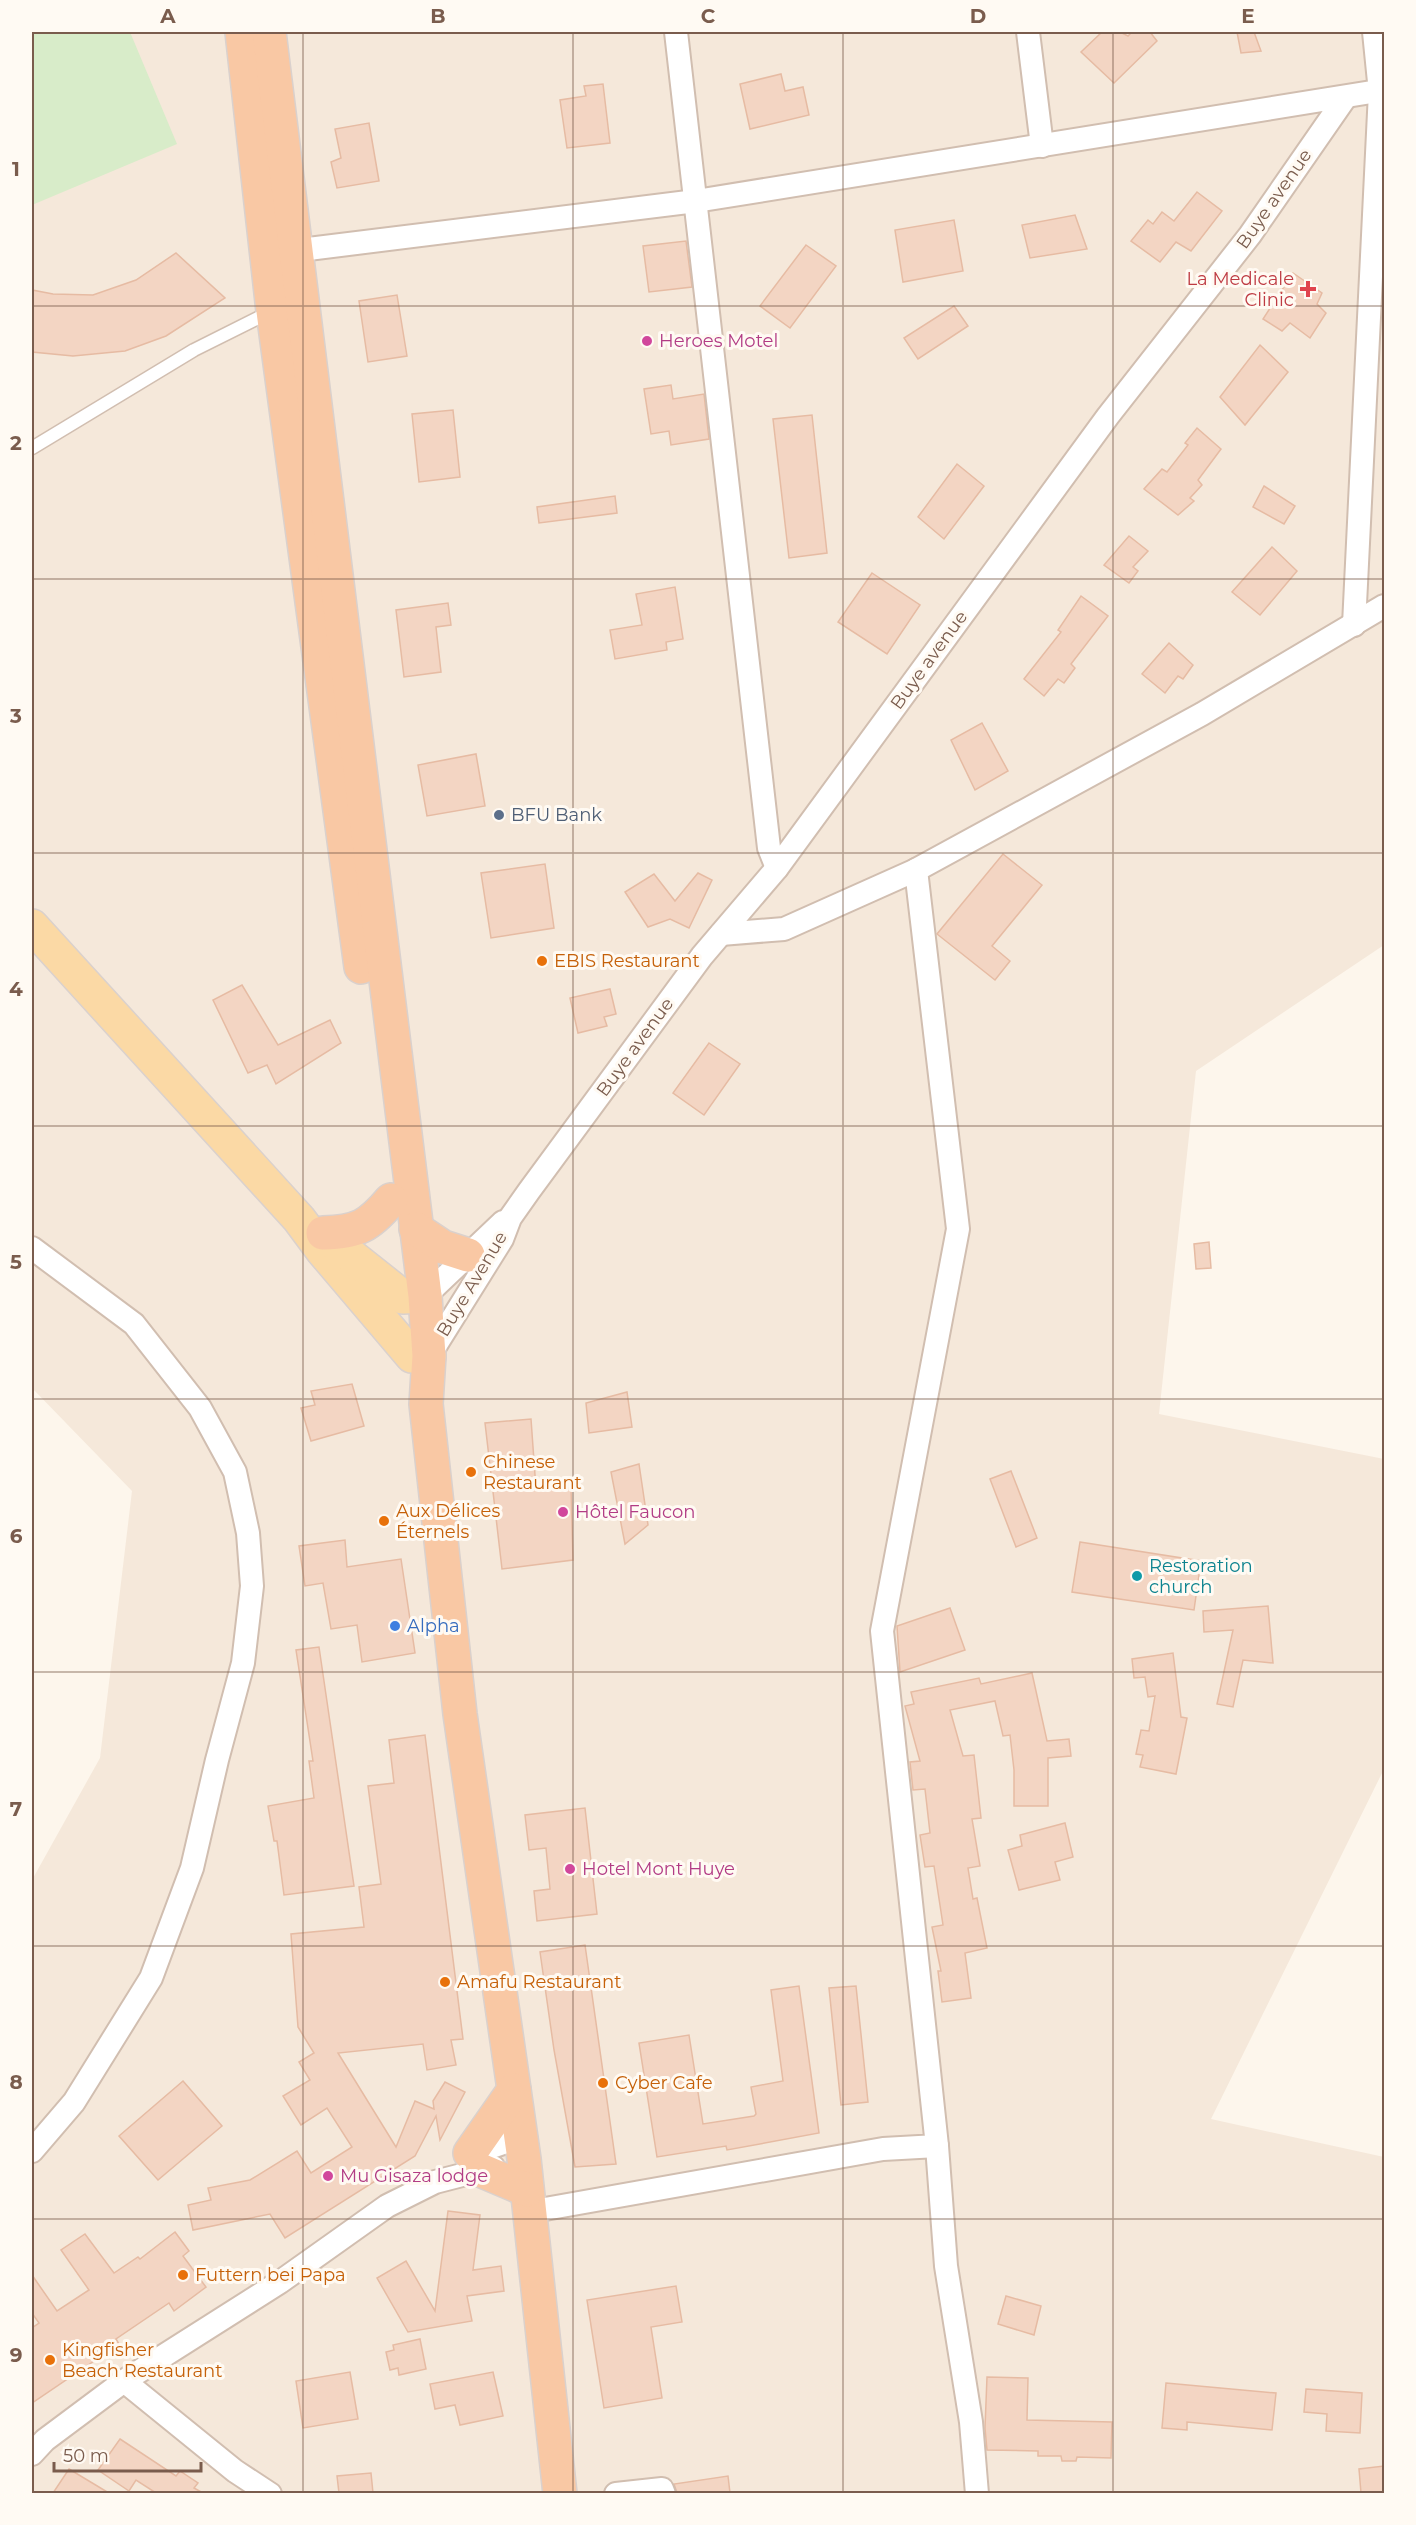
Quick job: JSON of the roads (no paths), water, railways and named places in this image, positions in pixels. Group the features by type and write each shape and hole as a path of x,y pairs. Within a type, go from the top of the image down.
{"highway":[{"path":"242,32 281,253 388,1089 416,1229 414,1296"},
{"path":"269,32 281,253"},
{"path":"388,1089 391,1200 414,1296 460,1714 525,2175 560,2493"},
{"path":"311,1226 346,1233 361,1228 376,1218 391,1200"},
{"path":"416,1229 443,1247 468,1255"},
{"path":"514,2090 475,2162 525,2175"}],"main road":[{"path":"32,926 311,1226 414,1296"},
{"path":"311,1226 322,1250 421,1356"}],"street":[{"path":"676,32 769,848 777,868"},
{"path":"1028,32 1042,146"},
{"path":"1354,624 1382,91 1374,32"},
{"path":"281,253 696,201 1382,91"},
{"name":"Buye avenue","path":"510,1218 702,956 777,868 1108,416 1250,235 1345,98"},
{"path":"721,934 784,929 916,870 1202,714 1384,606"},
{"path":"916,870 958,1229 882,1631 937,2146 946,2266 971,2422 977,2493"},
{"name":"Buye Avenue","path":"414,1296 468,1255 499,1225 510,1218"},
{"name":"Buye Avenue","path":"421,1356 502,1239 510,1218"},
{"path":"32,1248 134,1324 200,1408 234,1472 248,1533 252,1586 243,1663 217,1760 192,1868 151,1978 74,2103 32,2151"},
{"path":"32,2454 45,2440 124,2381 280,2282 387,2206 475,2162 525,2175 937,2146"},
{"path":"124,2381 235,2471 270,2493"},
{"path":"616,2493 662,2489 664,2493"}],"lane":[{"path":"32,448 195,350 288,309"}],"place":[{"name":"La Medicale Clinic","path":"1308,289"},
{"name":"Heroes Motel","path":"647,341"},
{"name":"BFU Bank","path":"499,815"},
{"name":"EBIS Restaurant","path":"542,961"},
{"name":"Chinese Restaurant","path":"471,1472"},
{"name":"Hôtel Faucon","path":"563,1512"},
{"name":"Aux Délices Éternels","path":"384,1521"},
{"name":"Restoration church","path":"1137,1576"},
{"name":"Alpha","path":"395,1626"},
{"name":"Hotel Mont Huye","path":"570,1869"},
{"name":"Amafu Restaurant","path":"445,1982"},
{"name":"Cyber Cafe","path":"603,2083"},
{"name":"Mu Gisaza lodge","path":"328,2176"},
{"name":"Futtern bei Papa","path":"183,2275"},
{"name":"Kingfisher Beach Restaurant","path":"50,2360"}]}
